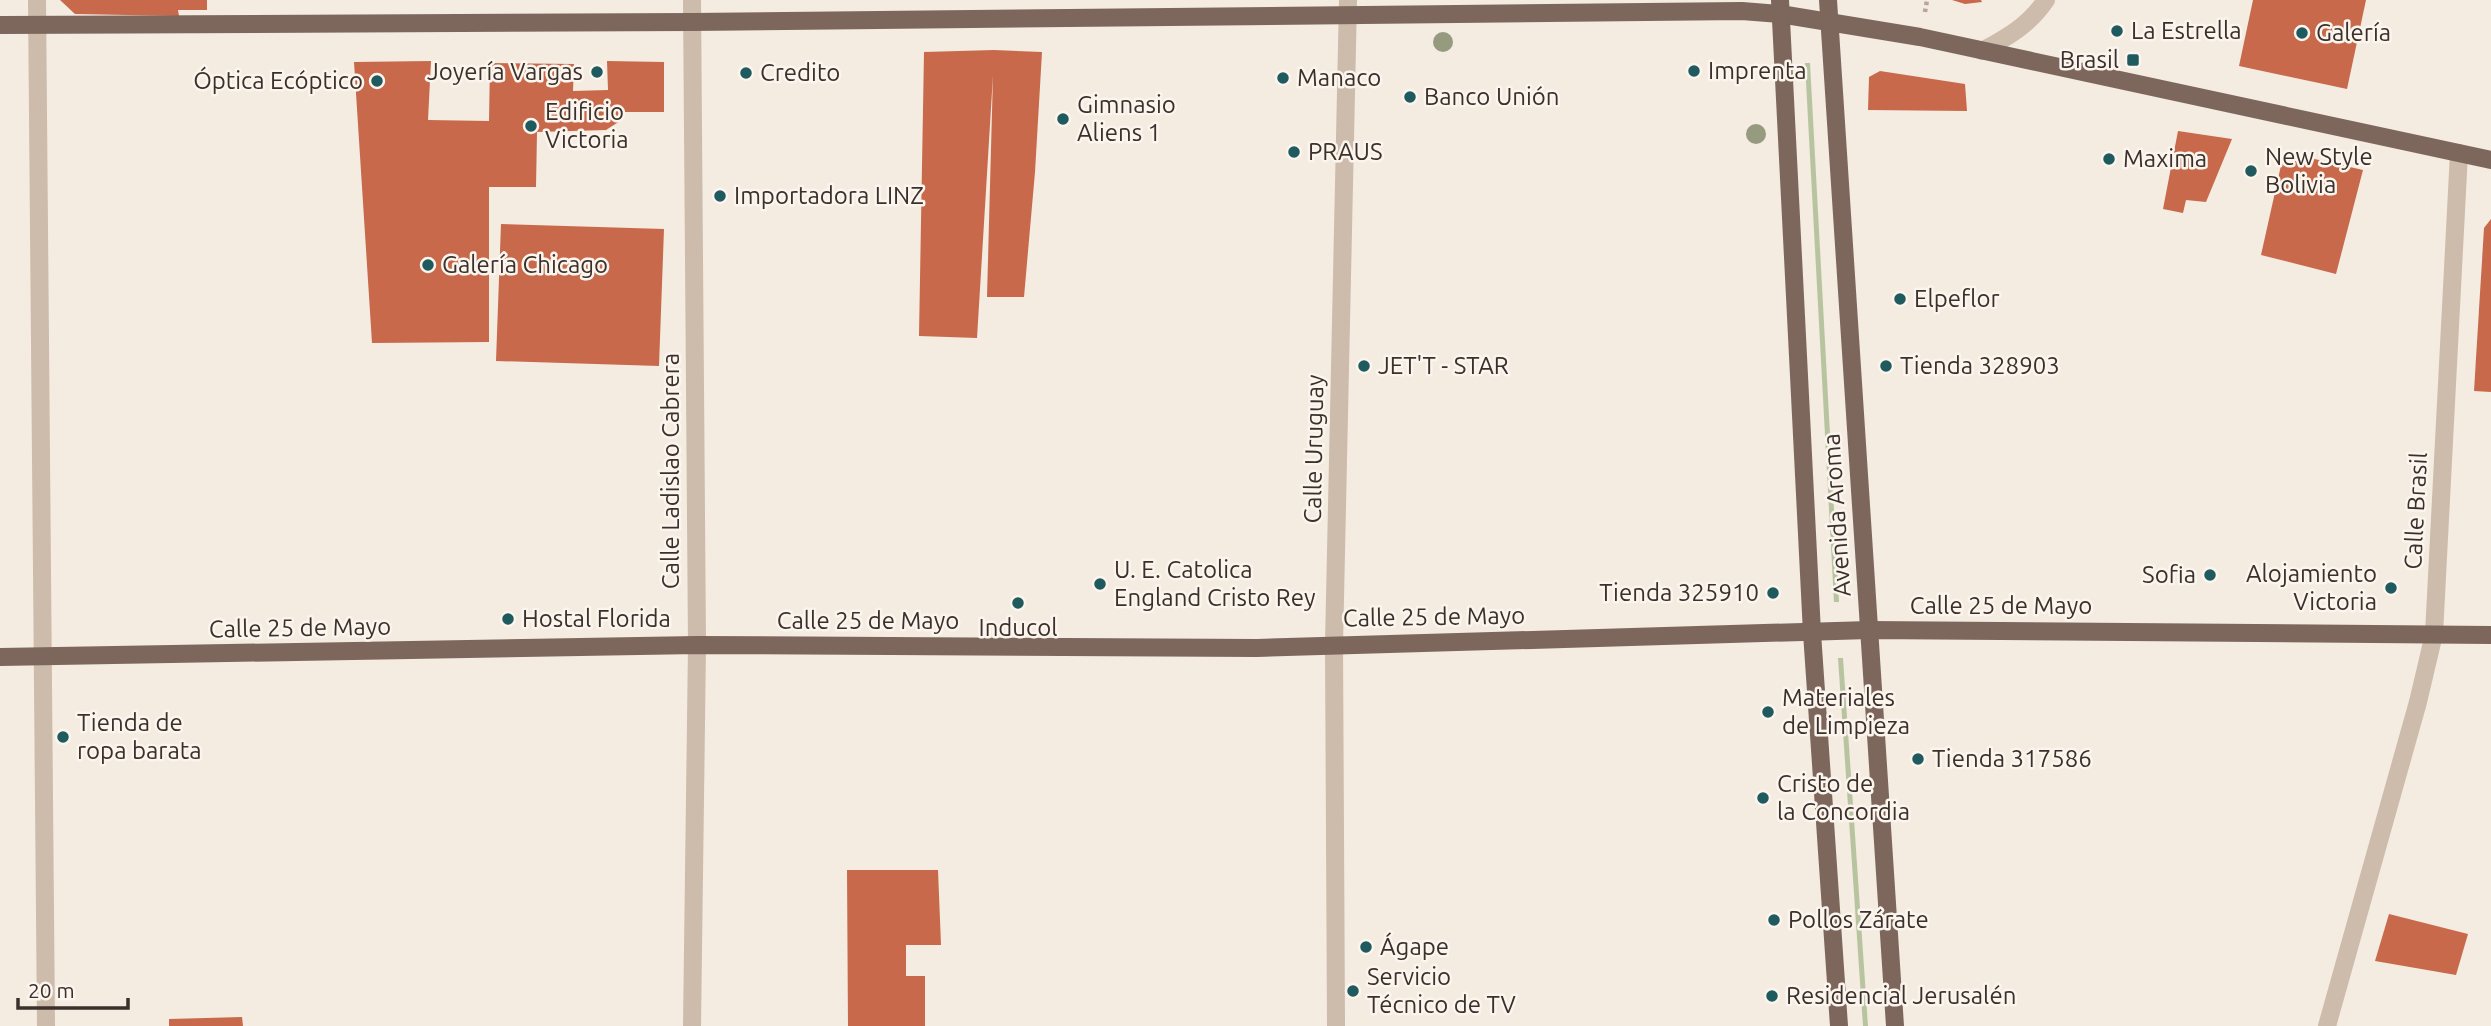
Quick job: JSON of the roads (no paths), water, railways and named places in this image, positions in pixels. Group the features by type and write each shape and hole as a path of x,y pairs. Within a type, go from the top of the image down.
{"main road":[{"name":"Avenida Aroma","path":"1828,0 1895,1026"},
{"path":"0,26 692,22 1348,7 1742,11 1780,7 1829,22 1920,37 2491,160"},
{"name":"Avenida Aroma","path":"1780,7 1812,633 1839,1026"},
{"name":"Calle 25 de Mayo","path":"0,657 697,645 1257,648 1869,630 2491,635"}],"street":[{"path":"37,0 46,1026"},
{"name":"Calle Ladislao Cabrera","path":"692,0 697,645 692,1026"},
{"path":"1982,51 2015,33 2037,14 2046,0"},
{"name":"Calle Uruguay","path":"1336,1026 1334,644 1348,7"},
{"name":"Calle Brasil","path":"2327,1026 2418,702 2434,634 2459,153"}],"place":[{"name":"La Estrella","path":"2117,31"},
{"name":"Galería","path":"2302,33"},
{"name":"Brasil","path":"2133,60"},
{"name":"Imprenta","path":"1694,71"},
{"name":"Joyería Vargas","path":"597,72"},
{"name":"Credito","path":"746,73"},
{"name":"Manaco","path":"1283,78"},
{"name":"Óptica Ecóptico","path":"377,81"},
{"name":"Banco Unión","path":"1410,97"},
{"name":"Gimnasio Aliens 1","path":"1063,119"},
{"name":"Edificio Victoria","path":"531,126"},
{"name":"PRAUS","path":"1294,152"},
{"name":"Maxima","path":"2109,159"},
{"name":"New Style Bolivia","path":"2251,171"},
{"name":"Importadora LINZ","path":"720,196"},
{"name":"Galería Chicago","path":"428,265"},
{"name":"Elpeflor","path":"1900,299"},
{"name":"JET'T - STAR","path":"1364,366"},
{"name":"Tienda 328903","path":"1886,366"},
{"name":"Sofia","path":"2210,575"},
{"name":"U. E. Catolica England Cristo Rey","path":"1100,584"},
{"name":"Alojamiento Victoria","path":"2391,588"},
{"name":"Tienda 325910","path":"1773,593"},
{"name":"Inducol","path":"1018,603"},
{"name":"Hostal Florida","path":"508,619"},
{"name":"Materiales de Limpieza","path":"1768,712"},
{"name":"Tienda de ropa barata","path":"63,737"},
{"name":"Tienda 317586","path":"1918,759"},
{"name":"Cristo de la Concordia","path":"1763,798"},
{"name":"Pollos Zárate","path":"1774,920"},
{"name":"Ágape","path":"1366,947"},
{"name":"Servicio Técnico de TV","path":"1353,991"},
{"name":"Residencial Jerusalén","path":"1772,996"}]}
